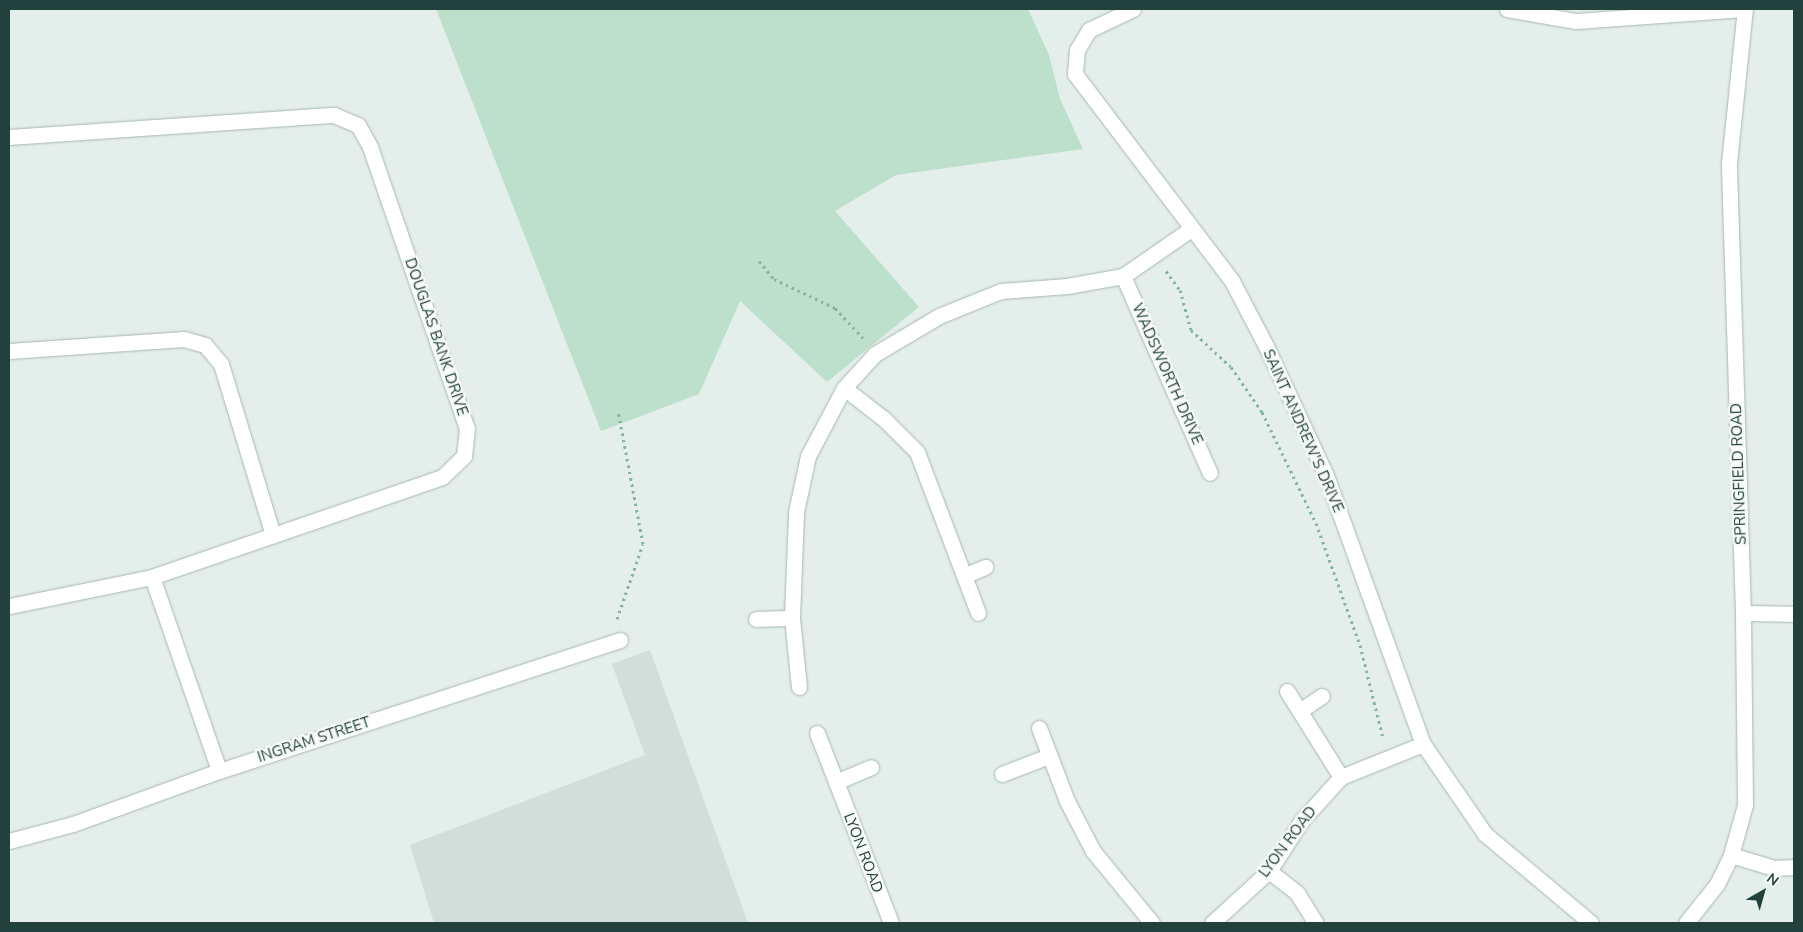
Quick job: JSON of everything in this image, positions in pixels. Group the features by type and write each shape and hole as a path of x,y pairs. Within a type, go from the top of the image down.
{"street":[{"name":"SAINT ANDREW'S DRIVE","path":"1133,9 1090,30 1077,50 1075,74 1232,281 1326,475 1423,744 1485,834 1591,923"},
{"path":"1507,9 1576,21 1745,9"},
{"name":"SPRINGFIELD ROAD","path":"1686,923 1717,884 1731,854 1745,805 1743,613 1729,163 1745,9"},
{"name":"DOUGLAS BANK DRIVE","path":"9,137 334,115 358,125 370,147 467,428 464,456 442,477 152,577 9,606"},
{"path":"799,687 792,618 800,486 822,425 844,388 875,354 938,316 1001,291 1067,286 1123,276 1191,229"},
{"name":"WADSWORTH DRIVE","path":"1123,276 1210,473"},
{"path":"9,351 184,339 205,345 221,364 273,535"},
{"path":"844,388 884,419 917,452 966,575 978,613"},
{"path":"966,575 984,567"},
{"path":"152,577 219,771"},
{"path":"1743,613 1794,614"},
{"path":"756,618 792,618"},
{"name":"INGRAM STREET","path":"9,841 73,824 219,771 620,640"},
{"path":"1287,691 1301,710 1341,777"},
{"path":"1301,710 1322,696"},
{"path":"1040,728 1066,801 1093,851 1152,923"},
{"name":"LYON ROAD","path":"817,733 891,923"},
{"name":"LYON ROAD","path":"1212,923 1269,871 1302,820 1341,777 1423,744"},
{"path":"1002,774 1050,756"},
{"path":"836,782 871,767"},
{"path":"1731,854 1774,868 1794,868"},
{"path":"1269,871 1297,893 1316,923"}],"path":[{"path":"1153,255 1180,290 1191,330 1231,367 1262,412 1316,523 1360,645 1387,758"},
{"path":"759,261 774,279 835,308 856,328 875,354"},
{"path":"618,411 643,544 615,624 620,640"}],"shaded area":[{"path":"650,650 748,923 434,923 410,845 645,755 612,664"}],"green space":[{"path":"436,9 1028,9 1049,55 1060,99 1083,149 896,175 835,211 919,307 827,382 740,301 699,394 601,431"}]}
